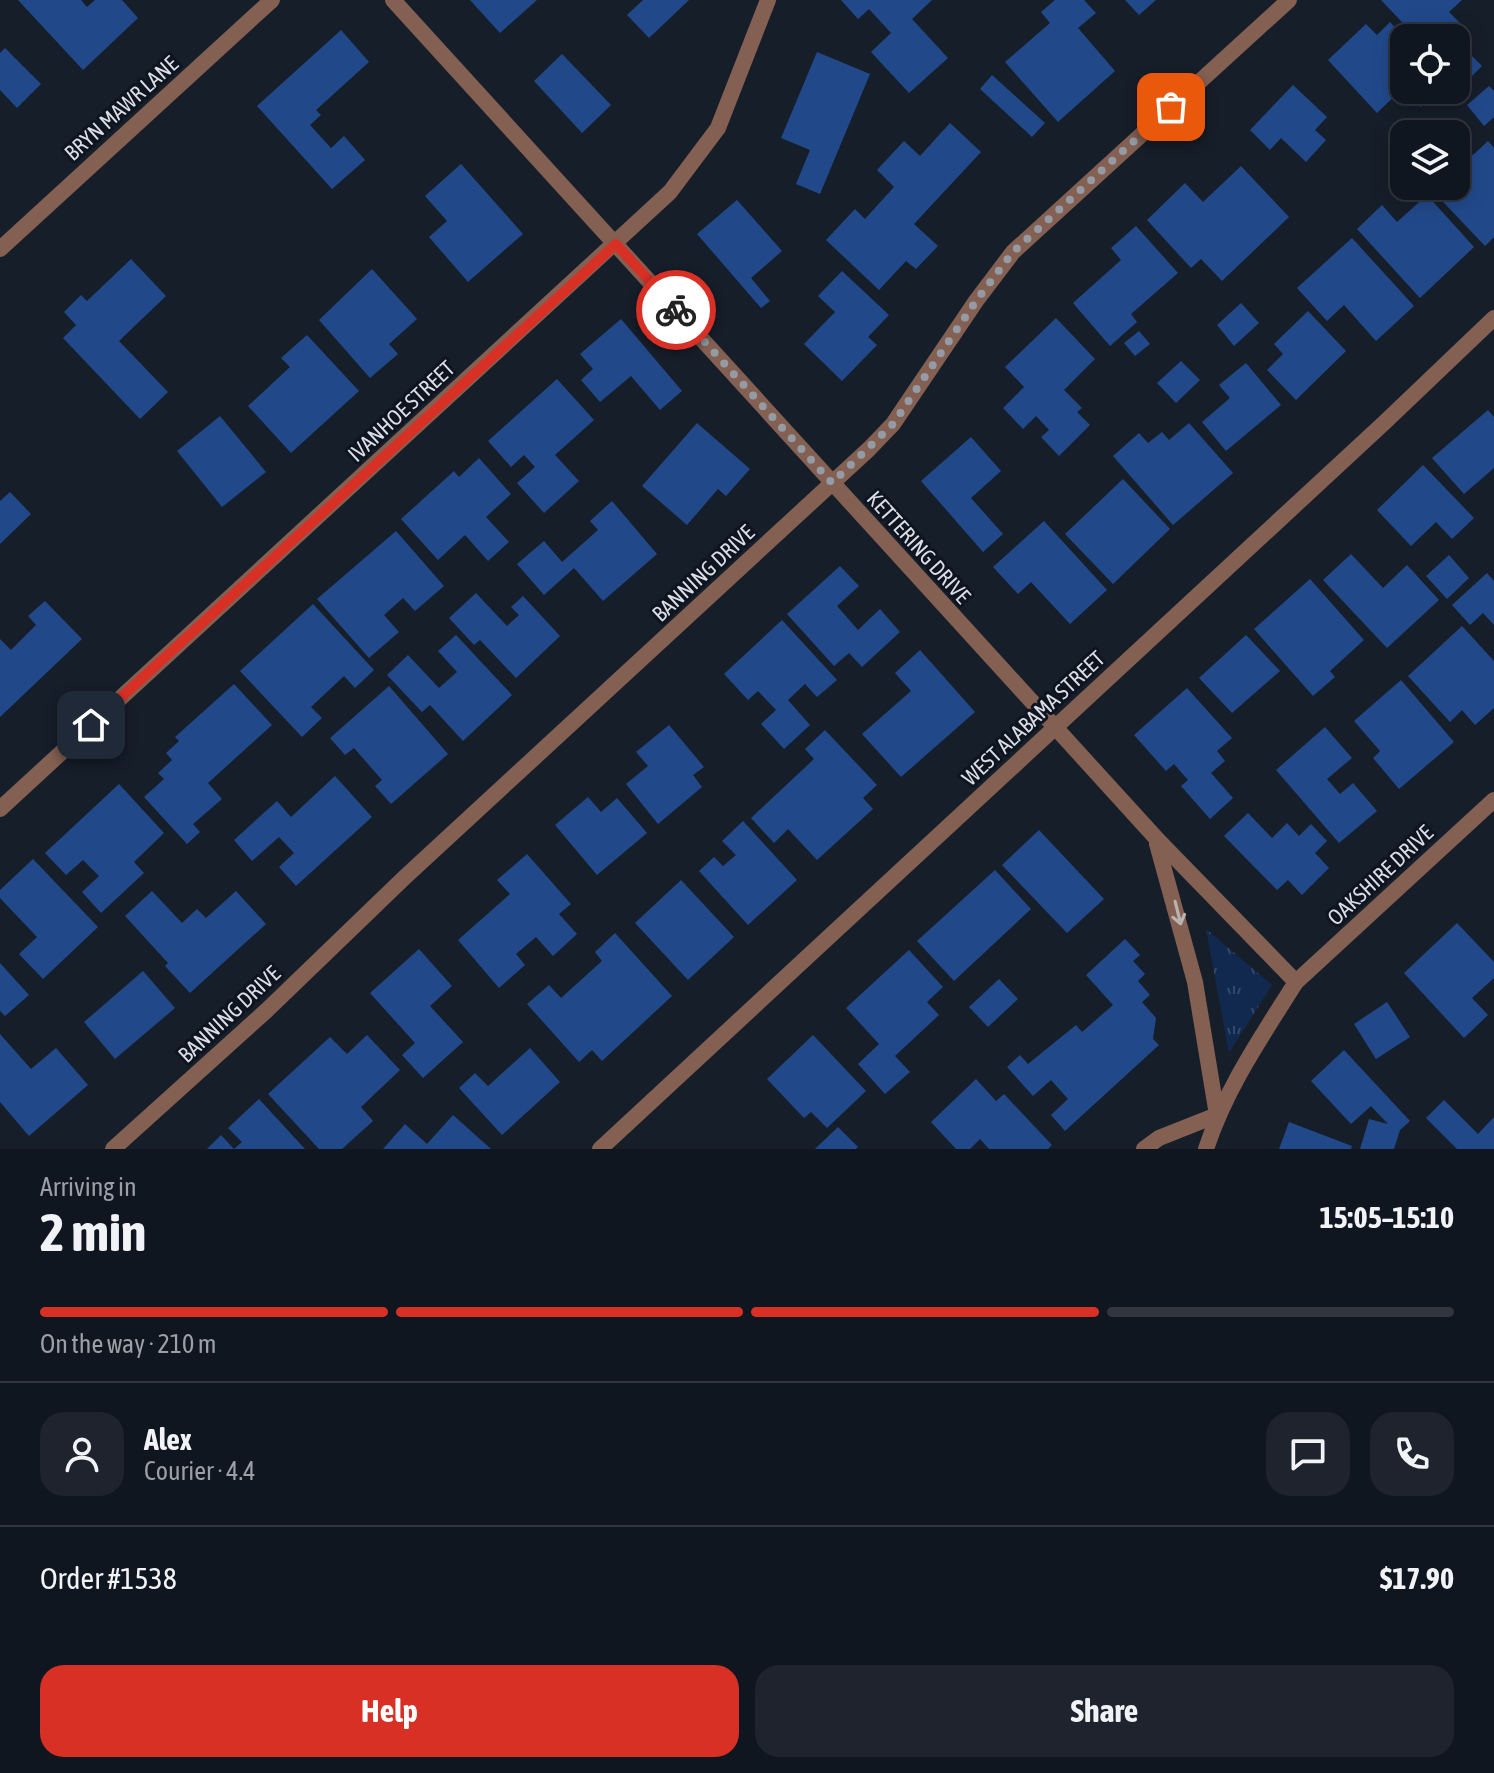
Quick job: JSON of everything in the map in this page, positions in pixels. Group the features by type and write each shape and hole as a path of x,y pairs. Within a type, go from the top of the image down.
{"street":[{"name":"BRYN MAWR LANE","path":"0,249 272,0"},
{"name":"KETTERING DRIVE","path":"393,0 1156,838 1296,982 1242,1068 1217,1115 1206,1149"},
{"name":"IVANHOE STREET","path":"0,809 670,192 718,128 768,0"},
{"name":"BANNING DRIVE","path":"113,1149 266,1011 405,877 893,424 1013,252 1289,0"},
{"name":"WEST ALABAMA STREET","path":"600,1149 1494,318"},
{"name":"OAKSHIRE DRIVE","path":"1296,982 1494,800"},
{"name":"KETTERING DRIVE","path":"1156,838 1195,982 1217,1115"},
{"path":"1144,1149 1159,1138 1217,1115"}],"green space":[{"path":"1206,929 1272,985 1229,1053"}],"building":[{"path":"18,0 81,0 87,7 95,0 122,0 138,18 83,70"},
{"path":"470,0 537,0 500,33"},
{"path":"643,0 689,0 649,38 627,15"},
{"path":"841,0 932,0 912,19 948,58 909,93 871,52 891,33 869,9 858,19"},
{"path":"1055,0 1084,0 1096,13 1078,28 1115,71 1058,122 1005,62 1050,23 1041,12"},
{"path":"1125,0 1156,0 1139,15"},
{"path":"1381,0 1462,0 1449,12 1461,24 1404,24"},
{"path":"1390,22 1392,24 1390,100 1377,113 1328,60 1366,24 1377,35"},
{"path":"341,30 369,62 316,110 321,115 310,125 331,148 344,136 365,160 332,189 257,106"},
{"path":"5,48 41,84 17,108 0,90 0,53"},
{"path":"817,52 870,74 820,194 796,184 810,150 781,138"},
{"path":"562,54 611,105 582,133 534,81"},
{"path":"1470,54 1482,66 1470,78"},
{"path":"992,75 1045,123 1032,137 980,89"},
{"path":"1293,85 1327,117 1315,130 1326,140 1306,162 1281,138 1270,150 1250,130"},
{"path":"1489,86 1494,91 1494,117 1484,126 1467,105"},
{"path":"950,123 981,152 914,224 938,246 916,269 906,261 879,290 826,240 855,209 865,219 894,187 877,170 904,141 920,156"},
{"path":"1488,141 1494,148 1494,237 1485,246 1441,200 1470,200 1470,152 1473,155"},
{"path":"461,164 523,234 468,282 429,237 447,221 425,196"},
{"path":"1241,166 1289,217 1222,281 1201,259 1191,268 1147,220 1185,183 1203,202"},
{"path":"737,200 782,251 751,278 770,301 761,308 697,234"},
{"path":"1421,200 1432,200 1474,247 1420,298 1357,229 1382,205 1397,222"},
{"path":"1136,226 1178,273 1131,314 1137,322 1110,346 1073,303 1121,260 1111,248"},
{"path":"1352,238 1414,306 1376,341 1344,305 1327,321 1297,288"},
{"path":"131,259 166,296 119,341 168,392 140,419 63,338 76,325 64,312 81,295 87,301"},
{"path":"372,269 417,319 389,344 398,354 370,378 319,320"},
{"path":"842,271 889,315 868,337 877,345 842,381 804,344 835,312 818,296"},
{"path":"1241,303 1259,323 1234,346 1217,325"},
{"path":"1308,311 1346,351 1296,400 1267,370 1283,354 1274,344"},
{"path":"1056,318 1095,359 1064,390 1082,408 1077,412 1090,425 1059,456 1041,437 1049,430 1036,416 1023,429 1003,408 1024,387 1005,367"},
{"path":"621,319 682,391 660,410 631,376 600,402 581,380 593,369 580,354"},
{"path":"1139,331 1150,344 1135,356 1124,343"},
{"path":"307,335 359,391 291,453 248,406 290,367 281,358"},
{"path":"1181,361 1200,380 1176,403 1157,383"},
{"path":"1246,363 1281,405 1226,451 1202,422 1230,398 1219,385"},
{"path":"557,379 594,420 555,455 579,481 544,513 517,483 535,467 524,455 511,467 488,441"},
{"path":"1488,410 1494,417 1494,468 1464,494 1432,458"},
{"path":"220,416 266,472 222,507 177,451"},
{"path":"697,423 750,469 726,496 718,489 687,525 642,486"},
{"path":"1189,423 1233,473 1173,525 1113,456 1139,433 1148,443 1162,432 1169,440"},
{"path":"971,437 1001,471 971,498 1003,534 983,552 921,481"},
{"path":"479,458 511,494 486,517 509,542 488,561 465,535 438,560 401,519 454,471 459,477"},
{"path":"1423,465 1474,518 1452,539 1436,522 1411,546 1377,510"},
{"path":"1123,479 1170,529 1113,584 1065,534"},
{"path":"10,492 31,514 0,544 0,501"},
{"path":"612,501 657,554 603,601 574,568 544,595 517,564 544,541 562,562 598,530 590,521"},
{"path":"1044,521 1107,590 1070,624 1031,582 1018,594 993,567"},
{"path":"396,531 444,586 415,611 403,598 384,615 399,632 369,658 317,599"},
{"path":"1351,554 1383,588 1407,565 1439,600 1387,648 1323,580"},
{"path":"1449,555 1469,578 1447,599 1426,576"},
{"path":"840,566 859,586 837,606 858,630 880,609 900,632 862,667 849,653 834,666 787,614"},
{"path":"1487,573 1494,581 1494,625 1483,613 1470,625 1452,605"},
{"path":"1310,579 1364,640 1330,671 1335,677 1313,696 1254,629"},
{"path":"476,593 507,626 519,615 511,607 523,596 560,636 516,678 480,640 474,645 449,618"},
{"path":"45,601 82,639 0,717 0,639 11,650 36,625 28,616"},
{"path":"313,604 374,670 355,688 344,676 311,707 322,718 302,737 240,671"},
{"path":"782,620 837,680 817,697 805,684 788,700 810,725 784,749 761,724 776,710 758,691 748,700 724,674"},
{"path":"1462,626 1494,661 1494,708 1475,725 1462,710 1450,722 1408,676"},
{"path":"456,635 512,695 463,741 430,705 422,712 387,675 408,655 439,688 457,672 438,651"},
{"path":"1246,635 1280,671 1232,713 1199,678"},
{"path":"920,650 975,712 901,777 862,734 911,691 895,673"},
{"path":"1401,680 1454,742 1399,789 1373,758 1380,751 1354,721"},
{"path":"234,684 272,725 208,783 222,799 193,824 200,832 187,844 144,797 164,779 158,773 172,760 166,753 179,741 175,737"},
{"path":"389,686 448,754 391,804 375,786 382,780 354,748 345,755 330,738"},
{"path":"1187,688 1232,738 1217,751 1225,761 1211,773 1233,798 1210,819 1181,786 1188,780 1174,764 1166,771 1134,735"},
{"path":"669,725 704,767 693,775 702,787 658,824 626,784 648,766 636,752"},
{"path":"1325,727 1352,758 1327,779 1340,794 1353,783 1377,811 1339,843 1276,770"},
{"path":"825,730 877,785 863,798 873,809 817,860 788,829 774,843 751,818 814,759 805,749"},
{"path":"335,776 372,817 296,886 279,867 294,853 279,837 252,861 234,840 277,801 291,817"},
{"path":"119,784 164,833 134,862 144,873 101,913 82,892 99,876 83,860 66,875 45,853"},
{"path":"588,797 601,812 617,798 647,833 597,875 555,825"},
{"path":"1248,813 1272,838 1287,823 1299,836 1311,824 1327,841 1315,853 1329,868 1302,895 1288,880 1277,890 1224,836"},
{"path":"743,821 797,880 748,925 699,871 714,857 723,866 736,855 722,841"},
{"path":"1039,830 1104,899 1067,933 1002,865"},
{"path":"527,854 571,904 559,914 577,934 553,956 536,937 516,954 525,965 499,988 458,940 510,894 497,880"},
{"path":"33,859 98,927 43,979 19,954 37,937 0,898 0,890"},
{"path":"995,870 1031,909 954,981 917,941"},
{"path":"681,880 734,937 688,980 635,923"},
{"path":"152,891 182,923 197,909 206,918 236,891 266,924 190,993 165,966 168,963 125,916"},
{"path":"1457,923 1494,962 1494,978 1472,998 1488,1015 1464,1038 1404,973"},
{"path":"615,933 672,996 602,1061 592,1050 579,1062 527,1004 549,985 561,998 602,961 595,952"},
{"path":"1125,939 1140,955 1133,961 1145,974 1138,981 1150,995 1142,1002 1156,1018 1153,1039 1159,1045 1065,1131 1051,1115 1068,1099 1051,1080 1033,1096 1007,1067 1020,1055 1028,1064 1076,1025 1082,1032 1113,1005 1086,975"},
{"path":"419,949 452,986 430,1006 463,1042 423,1078 402,1055 415,1043 370,993"},
{"path":"909,950 943,987 927,1002 939,1015 895,1056 910,1072 885,1094 858,1064 879,1044 846,1008"},
{"path":"0,963 29,995 5,1016 0,1011"},
{"path":"143,971 175,1008 115,1059 84,1022"},
{"path":"999,979 1018,999 988,1027 969,1007"},
{"path":"1387,1002 1410,1037 1376,1059 1354,1024"},
{"path":"0,1034 31,1069 56,1048 88,1085 29,1136 0,1102"},
{"path":"367,1035 400,1070 361,1107 373,1121 342,1149 319,1149 268,1094 330,1037 347,1054"},
{"path":"813,1035 866,1091 827,1128 811,1112 804,1118 767,1079"},
{"path":"530,1048 560,1082 502,1135 459,1088 475,1073 488,1086"},
{"path":"1344,1050 1410,1121 1400,1130 1394,1149 1360,1149 1369,1119 1388,1124 1371,1106 1351,1124 1311,1081"},
{"path":"976,1079 996,1101 1004,1094 1052,1145 1048,1149 989,1149 980,1139 970,1149 956,1149 931,1122"},
{"path":"259,1099 305,1149 234,1149 242,1142 228,1128"},
{"path":"1444,1100 1478,1134 1494,1117 1494,1149 1457,1149 1426,1118"},
{"path":"453,1115 491,1149 383,1149 405,1124 427,1144"},
{"path":"1289,1122 1352,1146 1351,1149 1279,1149"},
{"path":"838,1127 858,1147 856,1149 815,1149"},
{"path":"221,1135 234,1149 207,1149"}],"way so far":[{"path":"676,310 832,483 893,424 1013,252 1171,107"}],"route":[{"path":"91,725 616,244 676,310"}]}
